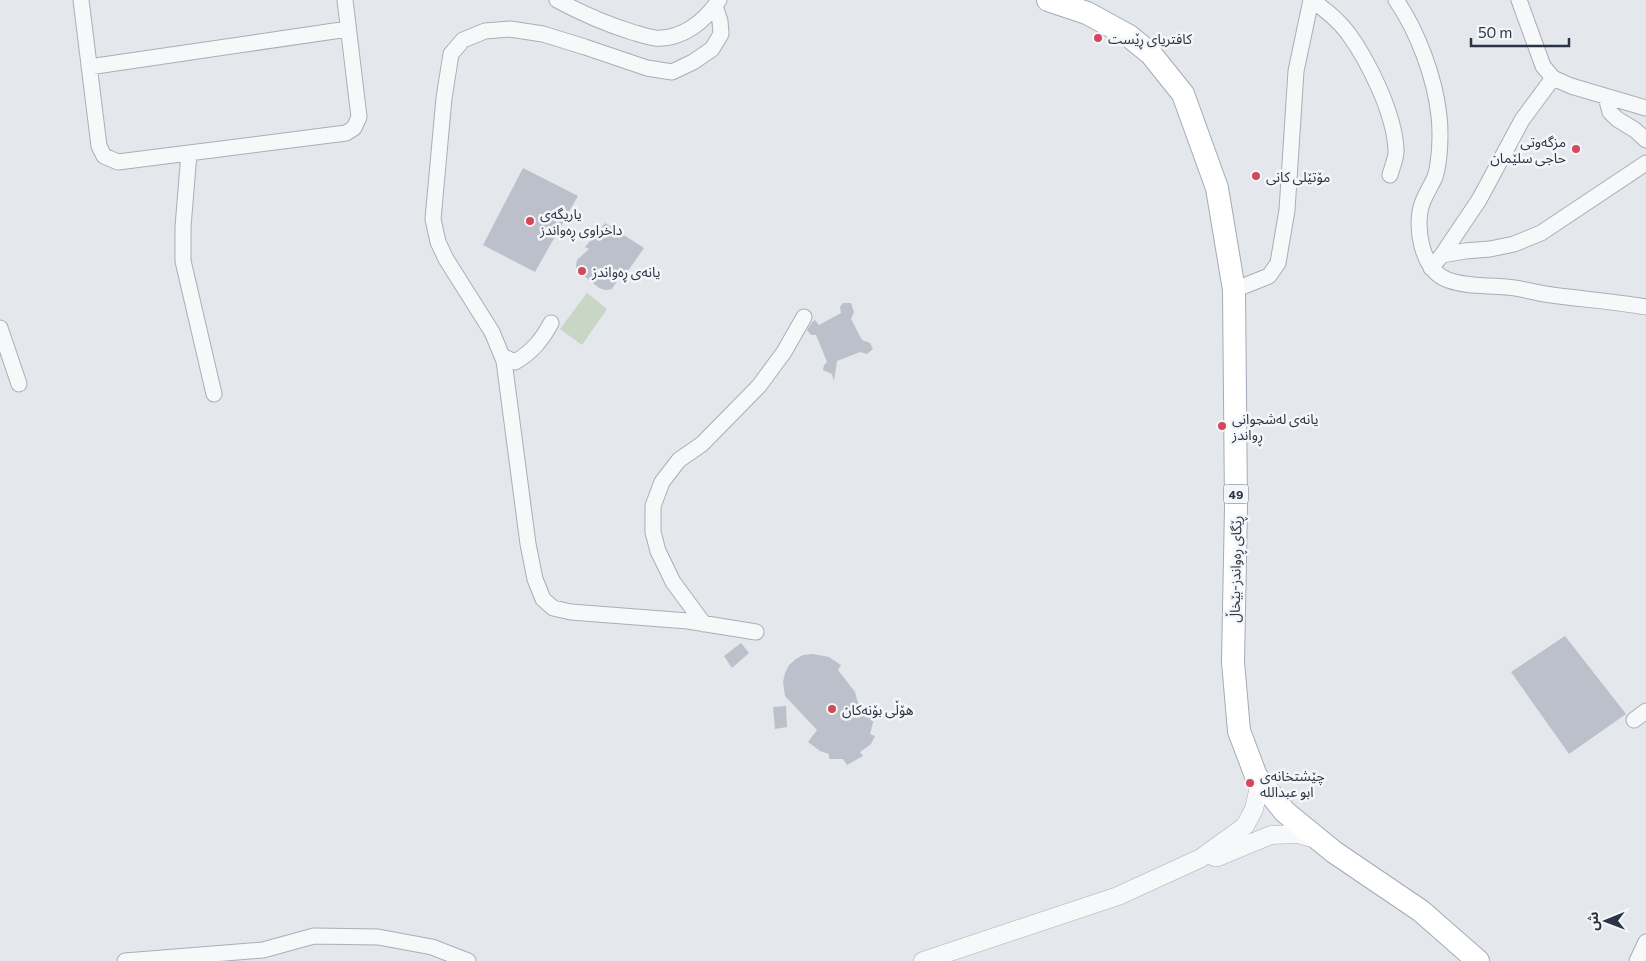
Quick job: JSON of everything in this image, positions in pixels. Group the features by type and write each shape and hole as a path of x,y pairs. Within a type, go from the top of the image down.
{"main road":[{"name":"ڕێگای ڕەواندز-بێخاڵ","path":"1048,0 1087,6 1129,36 1150,54 1183,94 1217,188 1234,290 1236,507 1233,662 1239,731 1256,776 1285,812 1334,852 1421,911 1478,961"}],"street":[{"path":"81,0 99,146 104,156 118,162 346,133 354,128 359,117 345,0"},
{"path":"557,0 611,25 656,38 672,36 692,29 710,14 717,3"},
{"path":"1234,290 1269,276 1278,263 1287,210 1296,71 1311,0 1328,12 1347,32 1365,59 1386,104 1397,152 1390,175"},
{"path":"1396,0 1405,13 1422,50 1434,87 1439,117 1439,148 1435,176 1422,205 1420,228 1421,247 1431,268 1445,280 1464,285 1509,287 1542,294 1646,307"},
{"path":"1519,0 1543,66 1553,78 1571,86 1646,108"},
{"path":"717,3 721,34 712,49 693,62 672,72 647,68 543,34 510,29 485,32 463,40 451,54 444,98 433,219 438,242 446,259 492,332 504,361 528,544 535,579 543,599 553,608 571,612 688,621 756,632"},
{"path":"89,67 348,29"},
{"path":"1431,268 1479,200 1522,120 1553,78"},
{"path":"1606,97 1610,112 1617,120 1635,130 1646,140"},
{"path":"189,153 183,227 183,261 214,394"},
{"path":"1442,255 1514,244 1541,233 1646,163"},
{"path":"704,624 692,605 673,582 658,551 653,532 653,506 662,482 679,460 702,444 759,386 784,352 804,317"},
{"path":"502,356 515,362 525,356 543,338 552,323"},
{"path":"0,328 19,384"},
{"path":"1634,720 1646,711"},
{"path":"923,961 1118,896 1201,858 1245,826 1254,809 1258,791 1256,776"},
{"path":"1201,858 1218,857 1271,835 1298,834 1319,840"},
{"path":"125,961 263,950 314,936 378,937 432,947 468,961"},
{"path":"1641,959 1646,942"}],"green space":[{"path":"587,293 607,309 582,345 560,329"}],"building":[{"name":"یاریگەی داخراوی ڕەواندز","path":"523,168 578,196 535,272 483,245"},
{"path":"605,223 644,248 625,275 622,273 612,289 606,290 599,288 577,270 576,265 577,260 589,249 585,247"},
{"path":"843,303 851,303 854,312 851,319 862,340 870,343 873,349 867,354 860,352 837,361 834,381 832,374 823,370 827,362 816,335 811,335 807,330 815,320 819,325 841,313 840,307"},
{"path":"1565,636 1626,714 1569,754 1511,672"},
{"path":"741,643 749,653 732,668 724,656"},
{"path":"813,654 829,657 841,665 838,670 855,692 860,710 873,708 875,715 870,734 875,736 871,744 860,752 863,756 847,765 843,759 829,759 829,754 820,751 808,742 817,730 785,696 783,682 789,665 803,655"},
{"path":"786,706 787,727 775,729 773,707"}],"place":[{"name":"کافتریای ڕێست","path":"1098,38"},
{"name":"مزگەوتی حاجی سلێمان","path":"1576,149"},
{"name":"مۆتێلی کانی","path":"1256,176"},
{"name":"یاریگەی داخراوی ڕەواندز","path":"530,221"},
{"name":"یانەی ڕەواندز","path":"582,271"},
{"name":"یانەی لەشجوانی ڕواندز","path":"1222,426"},
{"name":"هۆڵی بۆنەکان","path":"832,709"},
{"name":"چێشتخانەی ابو عبدالله","path":"1250,783"}]}
